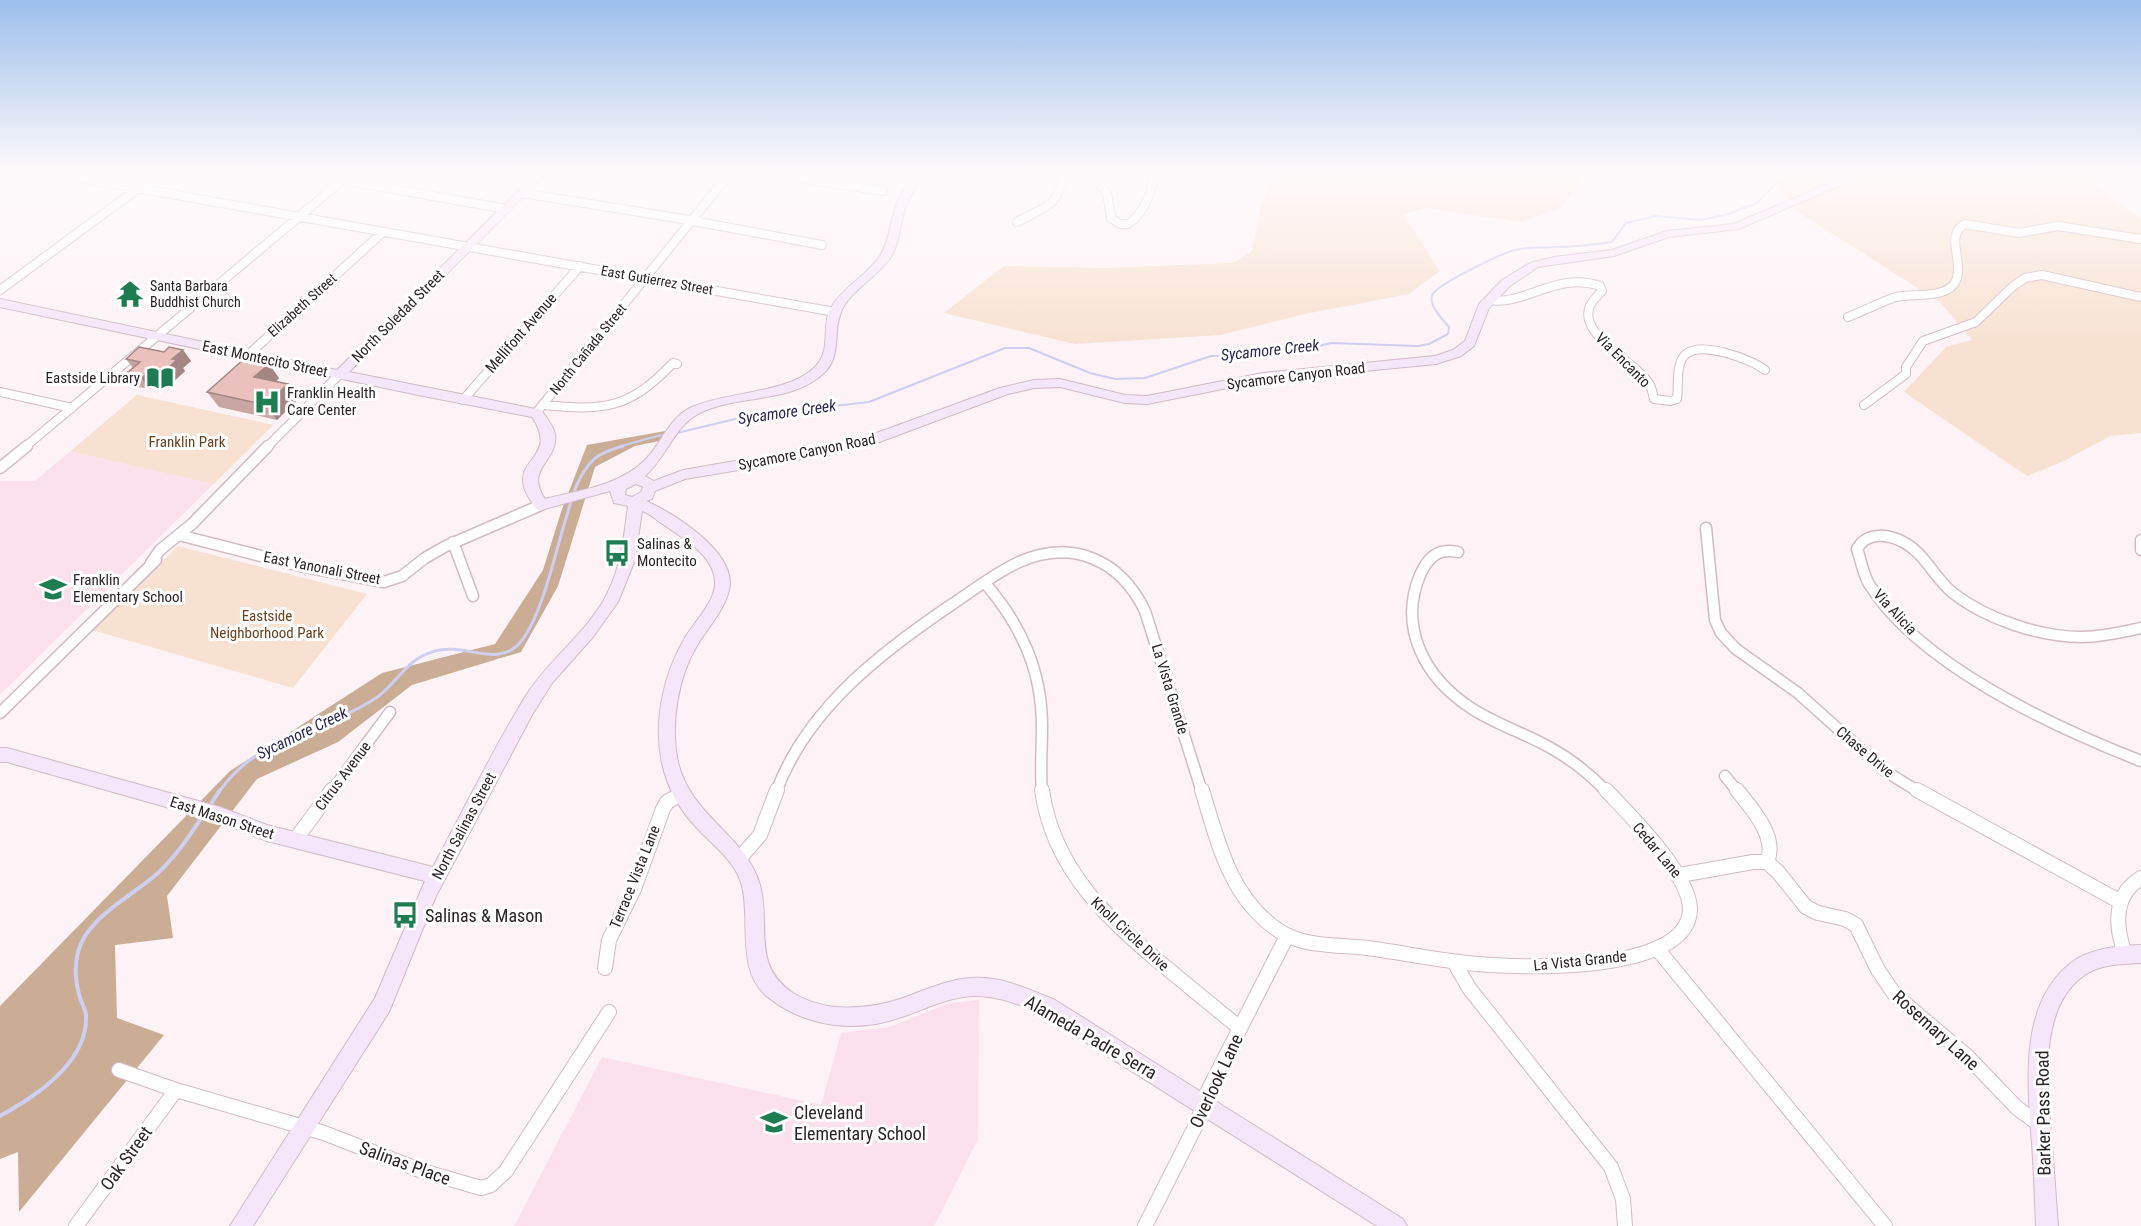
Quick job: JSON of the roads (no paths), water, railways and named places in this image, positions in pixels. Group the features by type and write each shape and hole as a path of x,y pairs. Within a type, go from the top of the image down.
{"main road":[{"name":"North Soledad Street","path":"340,374 485,230"},
{"path":"636,491 654,458 679,423 695,410 728,398 784,388 819,371 830,355 835,312 868,278 885,256 896,230"},
{"name":"Sycamore Canyon Road","path":"636,491 677,475 859,443 1005,392 1041,383 1060,383 1125,399 1147,400 1263,377 1436,360 1457,353 1470,343 1480,310 1506,284 1534,265 1554,260 1614,253 1667,234 1720,230"},
{"name":"East Montecito Street","path":"0,303 463,400 540,409"},
{"path":"540,409 548,433 547,448 530,480 532,490 541,505"},
{"path":"654,458 658,466 677,475"},
{"name":"East Yanonali Street","path":"541,505 590,493 636,491"},
{"name":"Alameda Padre Serra","path":"636,491 655,511 693,538 711,555 723,581 720,596 687,648 671,693 667,744 675,782 681,794 698,818 739,859 748,876 753,893 758,966 769,986 787,1000 805,1009 827,1015 858,1017 890,1012 960,988 992,988 1010,992 1048,1007 1396,1226"},
{"name":"North Salinas Street","path":"241,1226 382,1005 437,876 526,710 546,678 588,633 613,598 628,560 631,534 636,517 636,491"},
{"name":"North Salinas Street","path":"631,534 627,526 636,491"},
{"path":"636,517 645,512 655,511"},
{"name":"East Mason Street","path":"2,753 220,815 295,840 437,876"},
{"name":"Barker Pass Road","path":"2047,1226 2040,1125 2040,1048 2045,1017 2056,993 2079,969 2093,962 2133,954"}],"street":[{"path":"0,290 81,230"},
{"path":"0,468 282,230"},
{"name":"East Gutierrez Street","path":"373,230 835,312"},
{"name":"North Cañada Street","path":"540,409 683,230"},
{"path":"745,230 822,245"},
{"path":"1848,318 1897,297 1940,292 1953,286 1959,274 1955,234 1957,230"},
{"path":"2005,230 2019,233 2035,230"},
{"path":"2085,230 2141,239"},
{"name":"Elizabeth Street","path":"248,355 383,232"},
{"name":"Mellifont Avenue","path":"463,400 580,266"},
{"path":"1864,405 1906,374 1906,367 1923,341 1976,322 2012,287 2025,278 2042,275 2141,297"},
{"name":"Via Encanto","path":"1490,300 1508,302 1530,292 1560,285 1593,283 1600,286 1602,291 1588,308 1590,323 1608,346 1651,385 1654,399 1670,401 1677,399 1682,360 1686,353 1697,349 1711,349 1752,361 1765,370"},
{"path":"540,409 620,402 646,390 673,363 677,364"},
{"name":"North Soledad Street","path":"0,712 173,544 179,535 193,525 204,510 340,374"},
{"path":"0,392 72,408"},
{"name":"East Yanonali Street","path":"179,535 275,560 379,582 402,576 431,554 453,542 541,505"},
{"name":"Chase Drive","path":"1706,528 1716,620 1721,633 1736,649 1798,693 1868,757 1912,789 2119,902"},
{"name":"Via Alicia","path":"2141,628 2082,637 2045,632 1986,612 1965,601 1944,585 1918,551 1898,540 1884,536 1871,537 1862,541 1857,549 1861,567 1873,591 1901,622 1926,644 1989,688 2026,710 2094,743 2141,761"},
{"path":"2141,540 2141,549"},
{"path":"453,542 473,596"},
{"name":"Cedar Lane","path":"1458,552 1443,549 1435,554 1415,584 1410,621 1414,638 1428,666 1446,688 1470,708 1506,728 1547,745 1586,771 1604,788 1680,874 1689,894 1689,921 1678,937 1659,951"},
{"name":"La Vista Grande","path":"739,859 748,853 760,837 786,771 812,728 830,705 912,632 1020,562 1058,553 1081,555 1103,562 1133,584 1145,611 1226,867 1242,896 1287,936 1454,962 1514,967 1558,966 1659,951"},
{"name":"Knoll Circle Drive","path":"984,584 1019,627 1035,664 1041,698 1039,773 1042,798 1054,838 1065,861 1091,900 1111,921 1240,1028"},
{"name":"Citrus Avenue","path":"295,840 390,712"},
{"path":"1680,874 1753,862 1767,862 1771,849 1767,837 1745,799 1725,776"},
{"name":"Terrace Vista Lane","path":"605,968 609,940 634,889 663,809 667,802 681,794"},
{"name":"Rosemary Lane","path":"1767,862 1778,871 1807,909 1820,915 1849,920 1856,924 1862,932 1875,965 1909,1011 1957,1047 2019,1111 2040,1125"},
{"path":"2133,954 2120,941 2119,902 2131,883 2141,878"},
{"name":"Overlook Lane","path":"1145,1226 1287,936"},
{"path":"1659,951 1885,1226"},
{"path":"1454,962 1469,988 1611,1167 1623,1199 1625,1226"},
{"name":"Salinas Place","path":"119,1070 176,1090 324,1132 422,1171 473,1187 491,1185 506,1171 609,1012"},
{"name":"Oak Street","path":"76,1226 176,1090"}],"waterway":[{"name":"Sycamore Creek","path":"677,433 752,415 869,402 1005,348 1029,348 1090,373 1115,379 1145,378 1211,356 1250,355 1306,349 1331,343 1418,346 1429,344 1448,334 1449,327 1434,308 1432,296 1456,277 1508,252 1520,249 1612,242 1621,230"},
{"name":"Sycamore Creek","path":"618,447 661,435"},
{"name":"Sycamore Creek","path":"219,792 235,773 253,758 272,746 334,720 376,698 409,666 425,655 446,649 493,654 504,653 514,648 523,639 537,613 580,478 594,459 623,446"},
{"name":"Sycamore Creek","path":"209,807 220,790"},
{"name":"Sycamore Creek","path":"0,1116 28,1099 57,1076 69,1063 78,1048 84,1033 86,1016 78,990 76,966 78,951 85,936 92,926 110,910 165,866 203,815"}],"place":[{"name":"Santa Barbara Buddhist Church","path":"130,294"},
{"name":"Eastside Library","path":"160,378"},
{"name":"Franklin Health Care Center","path":"267,402"},
{"name":"Salinas & Montecito","path":"617,553"},
{"name":"Franklin Elementary School","path":"53,589"},
{"name":"Salinas & Mason","path":"405,915"},
{"name":"Cleveland Elementary School","path":"774,1122"}],"park label":[{"name":"Franklin Park","path":"187,442"},
{"name":"Eastside Neighborhood Park","path":"267,624"}]}
